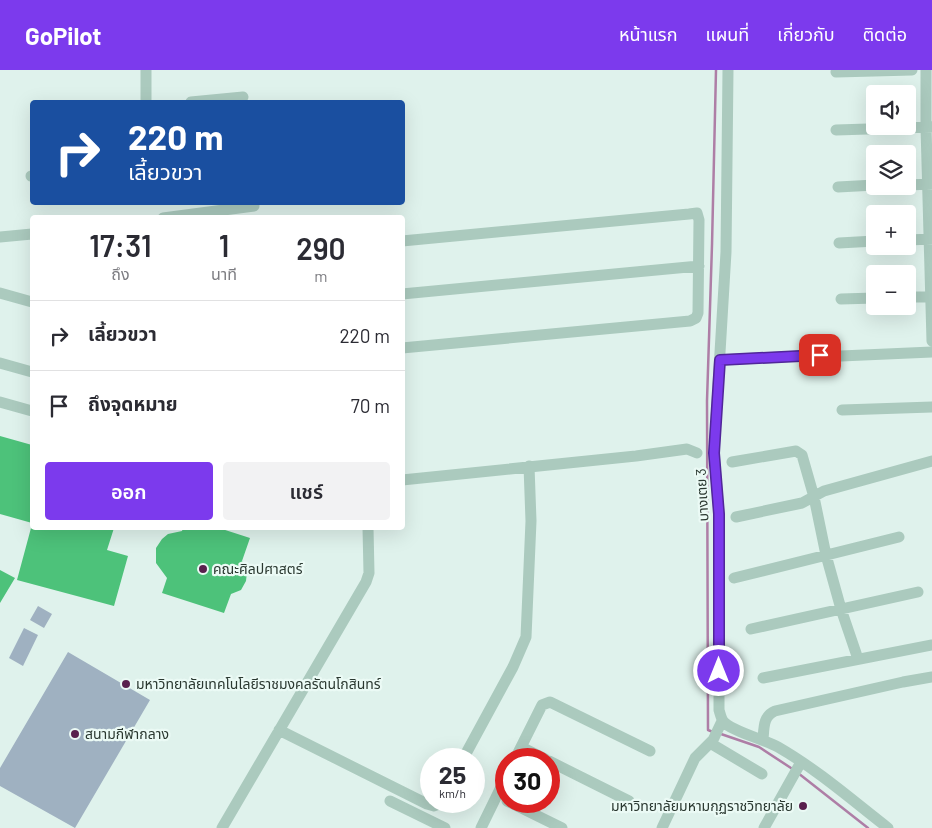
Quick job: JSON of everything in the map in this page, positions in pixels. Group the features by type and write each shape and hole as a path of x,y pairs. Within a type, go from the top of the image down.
{"street":[{"path":"146,70 146,100"},
{"name":"บางเตย 3","path":"721,725 719,710 719,514 714,453 726,252 728,70"},
{"path":"836,72 912,70"},
{"path":"926,70 929,127 932,341"},
{"path":"212,100 243,97"},
{"path":"836,130 929,127"},
{"path":"916,185 930,184"},
{"path":"838,186 866,186"},
{"path":"177,215 195,211 254,206"},
{"path":"405,241 697,214 699,220 698,313 696,318 690,321 405,348"},
{"path":"0,237 30,234"},
{"path":"916,240 931,239"},
{"path":"839,243 866,242"},
{"path":"405,294 699,266"},
{"path":"0,293 30,301"},
{"path":"916,297 931,297"},
{"path":"841,299 866,298"},
{"path":"841,356 932,352"},
{"path":"720,360 820,355"},
{"path":"0,362 30,371"},
{"path":"0,402 30,410"},
{"path":"842,410 932,407"},
{"path":"405,480 687,449 697,453"},
{"path":"732,462 796,451 802,455 814,497 826,555 841,609 858,659"},
{"path":"736,517 802,503 824,491 932,461"},
{"path":"469,748 517,658 526,637 531,521 529,466"},
{"path":"222,828 366,582 369,573 368,530"},
{"path":"734,578 899,537"},
{"path":"751,629 918,592"},
{"path":"763,678 932,645"},
{"path":"763,740 764,722 770,713 775,711 932,677"},
{"path":"521,747 542,705 550,702 650,751"},
{"path":"662,828 695,758 712,742 721,725 778,747 799,765 888,828"},
{"path":"279,730 420,800"},
{"path":"712,742 762,774"},
{"path":"764,828 799,765"},
{"path":"560,766 629,801"},
{"path":"390,800 445,828"},
{"path":"481,828 495,810"},
{"path":"530,813 562,828"}],"shaded area":[{"path":"38,606 52,614 44,628 30,620"},
{"path":"24,628 38,635 23,666 9,658"},
{"name":"สนามกีฬากลาง","path":"68,652 150,700 75,828 0,786 0,768"}],"building":[{"path":"0,436 30,444 30,522 0,514"},
{"path":"30,530 113,530 107,550 128,556 114,606 17,580"},
{"name":"คณะศิลปศาสตร์","path":"225,530 250,538 242,561 247,572 246,581 241,590 231,594 224,613 162,593 167,578 156,563 156,548 168,534 182,531"},
{"path":"0,570 15,578 0,603"}],"waterway":[{"path":"713,732 708,730 707,401 716,70"},
{"path":"721,734 759,747 794,770"},
{"path":"798,773 868,828"}],"place":[{"name":"คณะศิลปศาสตร์","path":"203,569"},
{"name":"มหาวิทยาลัยเทคโนโลยีราชมงคลรัตนโกสินทร์","path":"126,684"},
{"name":"สนามกีฬากลาง","path":"75,734"},
{"name":"มหาวิทยาลัยมหามกุฏราชวิทยาลัย","path":"803,806"}],"route":[{"path":"719,671 719,514 714,453 720,360 820,355"}]}
